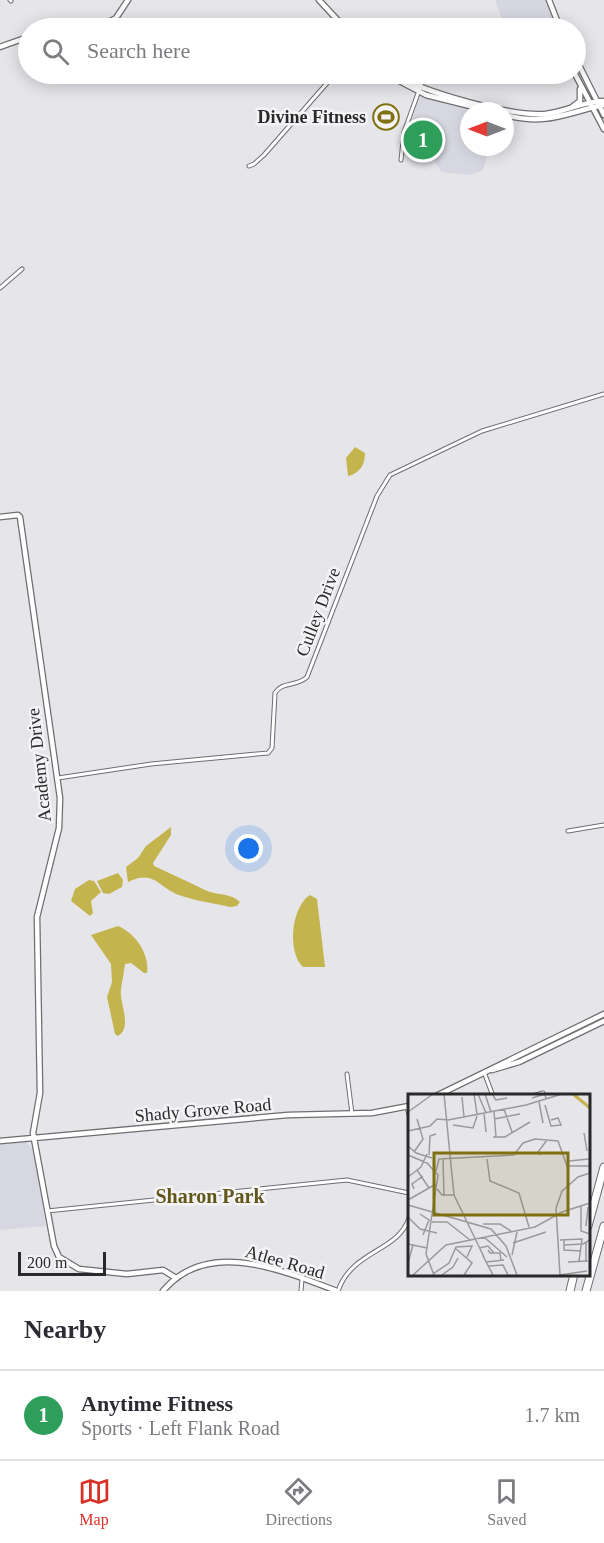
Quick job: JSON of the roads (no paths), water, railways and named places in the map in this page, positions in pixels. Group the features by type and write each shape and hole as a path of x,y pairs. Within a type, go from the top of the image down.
{"highway":[{"path":"589,1222 604,1167"},
{"path":"586,1291 604,1226"},
{"path":"570,1291 574,1276"}],"street":[{"path":"116,18 129,0"},
{"path":"319,0 336,18"},
{"path":"549,0 555,18"},
{"path":"0,47 18,41"},
{"path":"586,77 601,103 604,115"},
{"path":"249,166 255,165 326,84"},
{"path":"407,84 460,102"},
{"path":"410,84 420,90 525,113 591,106"},
{"path":"400,160 405,129 422,84"},
{"path":"566,110 579,103 581,96 577,84"},
{"path":"579,84 604,129"},
{"path":"514,117 533,120 554,119 601,103"},
{"path":"0,288 22,269"},
{"name":"Culley Drive","path":"58,778 270,752 275,693 281,686 300,683 307,677 384,480 482,431 604,394"},
{"name":"Academy Drive","path":"0,517 18,515 20,517 58,778 59,828 37,921 40,1093 34,1119 33,1138 55,1250 68,1264 89,1271 127,1274 163,1270 176,1278"},
{"path":"568,831 604,825"},
{"path":"440,1094 484,1072 519,1062 583,1028 604,1014"},
{"path":"583,1028 604,1021"},
{"path":"484,1072 492,1094"},
{"path":"347,1074 352,1114"},
{"name":"Shady Grove Road","path":"0,1141 288,1115 352,1114 408,1107"},
{"path":"47,1211 347,1180 408,1193"},
{"path":"337,1291 350,1267 400,1233 408,1220"},
{"name":"Atlee Road","path":"163,1291 176,1278 197,1265 227,1260 302,1279 337,1291"},
{"path":"301,1291 302,1279"}],"place":[{"name":"Divine Fitness","path":"386,117"},
{"name":"Anytime Fitness","path":"423,140"}],"district":[{"name":"Sharon Park","path":"210,1196"}]}
